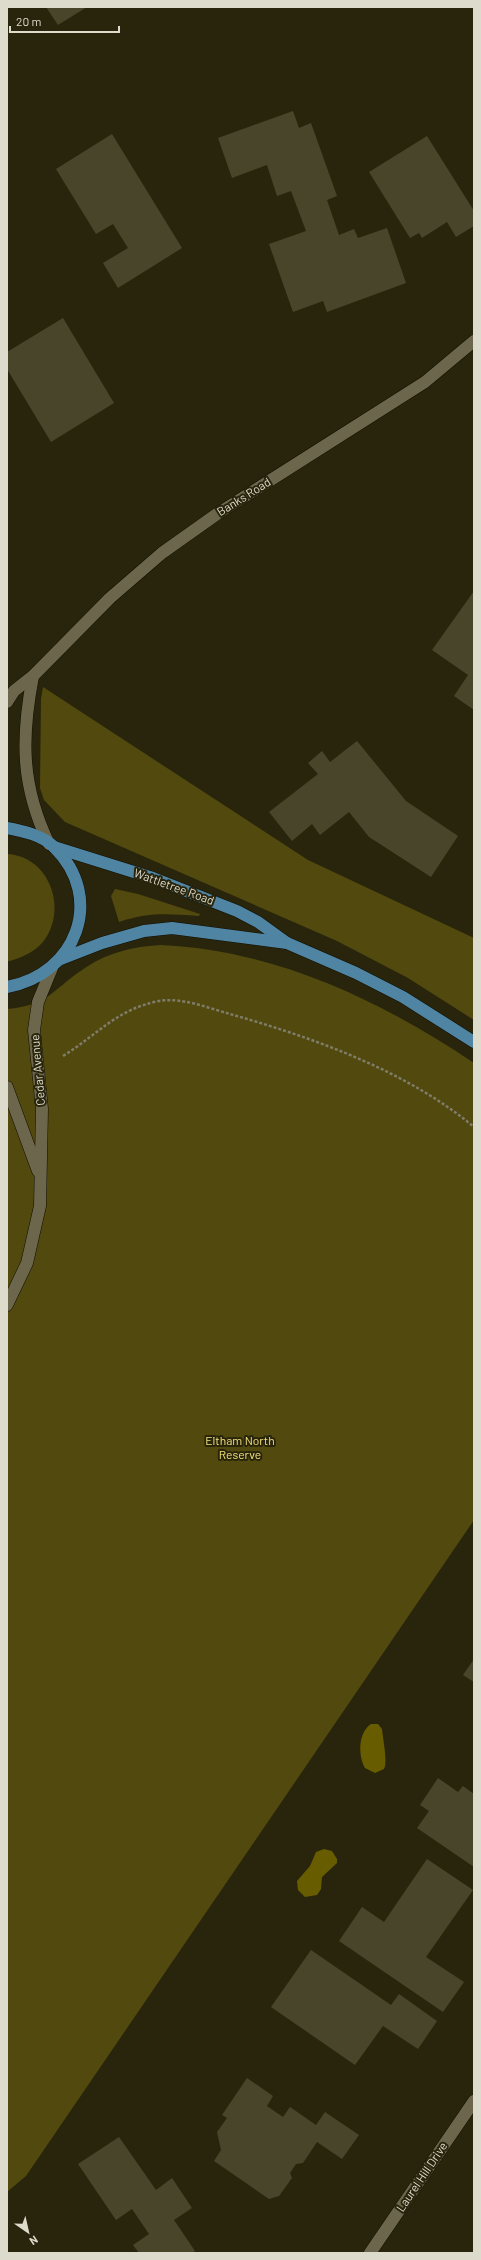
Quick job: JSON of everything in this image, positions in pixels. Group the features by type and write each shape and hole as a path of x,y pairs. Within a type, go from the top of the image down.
{"main road":[{"path":"7,828 26,831 52,846 67,863 76,882 80,902 76,929 72,942 61,960 52,968 31,981 7,987"},
{"name":"Wattletree Road","path":"52,846 153,878 237,911 258,922 287,943 335,964 403,997 474,1042"},
{"name":"Wattletree Road","path":"61,960 102,943 144,931 172,928 287,943"}],"street":[{"name":"Banks Road","path":"7,702 14,691 33,676 110,598 181,539 425,382 474,341"},
{"path":"33,676 25,725 24,747 27,779 40,824 52,846"},
{"name":"Cedar Avenue","path":"7,1305 27,1263 35,1234 40,1206 42,1109 34,1030 35,1015 52,968"},
{"name":"Cedar Avenue","path":"7,1087 40,1174"},
{"name":"Laurel Hill Drive","path":"370,2253 474,2100"}],"path":[{"path":"37,1069 69,1052 99,1029 130,1010 160,1001 177,1001 192,1003 274,1027 338,1051 430,1096 474,1127"}],"green space":[{"path":"43,687 308,860 474,938 474,1020 408,978 337,941 65,822 44,800 40,788 41,699"},
{"path":"7,854 22,857 34,864 44,875 51,887 54,901 54,916 50,930 42,943 31,952 10,961 7,961"},
{"path":"115,889 138,894 200,914 199,916 168,914 149,915 119,922 111,896"},
{"name":"Eltham North Reserve","path":"160,945 203,949 244,957 285,968 325,982 364,999 401,1019 474,1063 474,1520 26,2176 7,2192 7,1009 32,1004 49,996 82,970 100,959 129,949"}],"shaded area":[{"path":"371,1724 378,1724 382,1729 385,1757 384,1769 375,1773 365,1768 360,1751 360,1744 364,1733"},
{"path":"324,1849 332,1851 337,1859 337,1863 322,1877 321,1889 317,1895 305,1897 298,1890 297,1881 310,1866 316,1852"}],"building":[{"path":"46,7 87,7 58,25"},
{"path":"293,111 299,128 311,123 337,196 327,200 339,235 354,229 358,238 387,228 406,283 327,312 323,301 293,312 269,244 306,231 291,191 277,196 267,165 232,178 218,138"},
{"path":"112,134 182,248 118,288 103,263 128,248 113,224 96,234 56,169"},
{"path":"427,136 474,211 474,226 456,237 447,222 422,238 419,233 410,238 369,172"},
{"path":"63,318 114,403 51,442 7,369 7,352"},
{"path":"474,591 474,710 454,696 468,675 432,650"},
{"path":"357,741 406,801 458,836 431,877 369,837 349,812 320,835 312,824 292,841 269,812 318,774 308,763 322,751 330,762"},
{"path":"474,1659 474,1682 463,1675"},
{"path":"438,1778 458,1792 463,1786 474,1794 474,1867 417,1828 429,1811 420,1805"},
{"path":"427,1859 473,1890 426,1957 464,1982 443,2012 339,1941 362,1907 384,1922"},
{"path":"311,1950 391,2005 399,1994 437,2021 418,2049 383,2026 355,2065 271,2007"},
{"path":"247,2078 273,2096 267,2106 283,2117 290,2107 316,2125 325,2112 359,2135 342,2159 317,2142 303,2163 296,2164 290,2173 292,2178 279,2196 269,2199 214,2161 221,2150 217,2132 227,2118 222,2115"},
{"path":"119,2137 156,2190 172,2178 192,2208 174,2220 195,2251 192,2253 139,2253 133,2245 149,2234 132,2209 116,2220 78,2164"}]}
